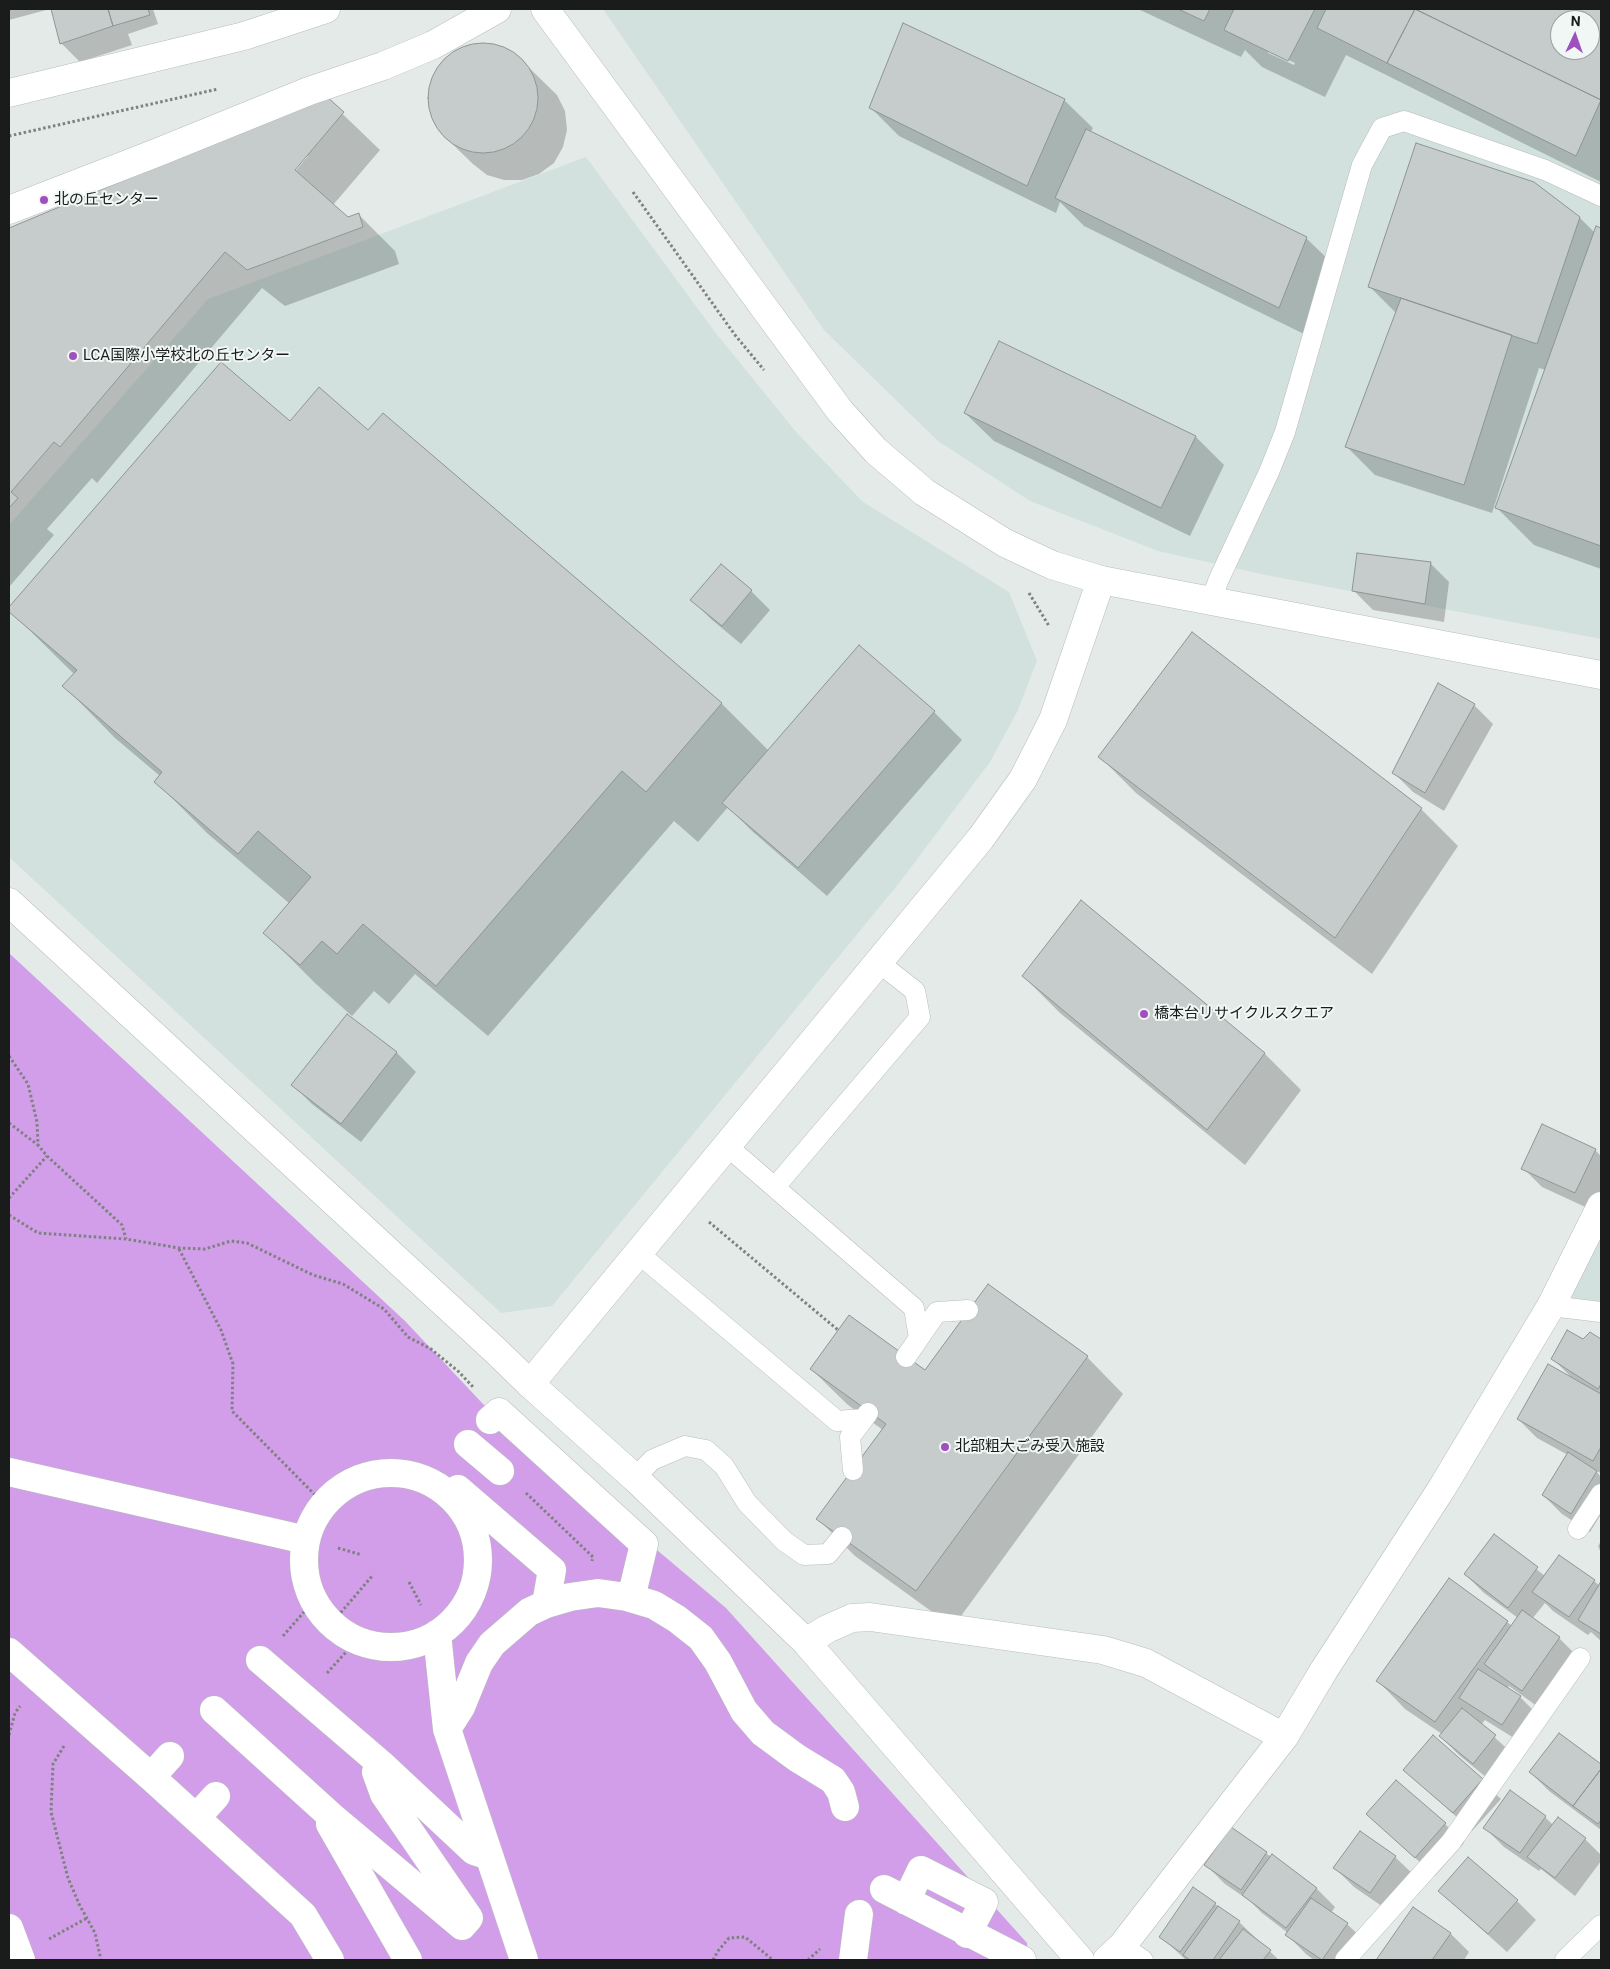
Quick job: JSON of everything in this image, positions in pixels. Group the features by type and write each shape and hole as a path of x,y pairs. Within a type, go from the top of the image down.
{"street":[{"path":"9,93 244,36 326,9"},
{"path":"9,210 156,154 310,91 383,66 433,45 497,9"},
{"path":"545,9 840,411 876,451 924,492 1005,543 1052,565 1101,580 1601,675"},
{"path":"530,1384 980,838 1023,779 1053,720 1101,580"},
{"path":"9,902 496,1350 530,1384 635,1478 806,1642 1080,1960"},
{"path":"1124,1955 1284,1737 1324,1670 1442,1488 1551,1306 1601,1206"},
{"path":"494,1416 509,1460"},
{"path":"468,1445 509,1460 644,1544 631,1598"},
{"path":"9,1472 306,1540"},
{"path":"456,1493 462,1511 472,1528 477,1548 478,1568 474,1588 465,1605 453,1621 437,1634 418,1643 397,1647 351,1645 317,1613 306,1583 303,1561 306,1540 312,1521 324,1504 338,1490 375,1474 395,1473 415,1476 456,1493 552,1570 546,1604"},
{"path":"447,1729 462,1707 478,1663 492,1644 528,1612 570,1597 598,1594 631,1598 654,1605 677,1619 701,1638 718,1662 744,1711 763,1733 797,1758 833,1780 841,1792 845,1807"},
{"path":"806,1642 827,1629 852,1618 870,1617 1103,1650 1146,1663 1284,1737"},
{"path":"437,1634 447,1729 524,1960"},
{"path":"9,1652 81,1714 303,1915 330,1960"},
{"path":"260,1660 381,1764 474,1851 489,1856"},
{"path":"214,1710 331,1816 462,1926 469,1918 384,1794 376,1772 381,1764"},
{"path":"151,1777 170,1756"},
{"path":"196,1818 216,1796"},
{"path":"331,1816 330,1824 408,1960"},
{"path":"967,1934 984,1902 921,1870 895,1895 967,1934 1022,1960"},
{"path":"854,1960 860,1914"},
{"path":"9,1928 20,1957"}],"lane":[{"path":"1211,600 1285,432 1362,164 1382,128 1404,121 1545,170 1601,196"},
{"path":"775,1187 920,1017 915,991 878,962"},
{"path":"727,1146 914,1308 919,1338"},
{"path":"638,1253 837,1420 866,1415 850,1437 853,1470"},
{"path":"1551,1306 1601,1312"},
{"path":"906,1357 937,1312 968,1310"},
{"path":"635,1478 652,1460 685,1446 706,1450 724,1466 747,1503 784,1541 804,1555 828,1554 842,1537"},
{"path":"1578,1529 1601,1494"},
{"path":"1345,1960 1451,1842 1580,1658"},
{"path":"1565,1960 1601,1925"}],"path":[{"path":"9,136 218,88"},
{"path":"629,185 644,209 735,334 765,371"},
{"path":"1027,591 1048,621 1049,629"},
{"path":"9,1056 28,1084 37,1122 38,1145"},
{"path":"9,1123 38,1145 47,1156 122,1225 126,1239"},
{"path":"9,1198 47,1156"},
{"path":"9,1215 38,1233 126,1239 179,1248 205,1249 231,1241 247,1243 313,1275 343,1284 384,1309 408,1337 431,1349 452,1366 494,1416"},
{"path":"708,1221 838,1330"},
{"path":"179,1248 221,1330 233,1364 232,1411 324,1504"},
{"path":"317,1613 373,1575"},
{"path":"81,1714 53,1764 51,1812 68,1878 95,1933 100,1958"},
{"path":"20,1957 87,1918"},
{"path":"713,1960 729,1938 745,1937 773,1960"}],"shaded area":[{"path":"603,9 1601,9 1601,639 1266,575 1158,551 1030,501 938,441 824,330"},
{"path":"586,157 715,332 797,433 863,502 1009,592 1037,661 1017,712 990,762 900,882 552,1306 501,1313 9,857 9,525 208,299"},
{"path":"9,953 405,1321 483,1404 726,1608 1027,1943 1028,1960 9,1960"},
{"path":"1601,1194 1601,1311 1551,1306"}],"building":[{"path":"51,9 108,9 113,26 60,44"},
{"path":"108,9 148,9 150,15 113,26"},
{"path":"1178,9 1210,9 1204,21"},
{"path":"1234,9 1315,9 1288,61 1224,30"},
{"path":"1326,9 1415,9 1387,63 1317,28"},
{"path":"1415,9 1601,100 1576,156 1387,63"},
{"path":"1415,9 1601,9 1601,100"},
{"path":"903,23 1065,99 1027,186 869,108"},
{"path":"483,43 504,47 522,59 534,77 538,98 534,119 522,137 504,149 483,153 462,149 444,137 432,119 428,98 432,77 444,59 462,47"},
{"name":"LCA国際小学校北の丘センター","path":"326,96 344,112 295,170 348,217 359,213 363,227 247,270 225,252 60,447 54,442 11,492 18,498 9,508 9,228"},
{"path":"1086,129 1307,237 1279,308 1055,198"},
{"path":"1416,143 1534,182 1580,217 1537,344 1368,287"},
{"path":"1596,226 1601,228 1601,546 1495,508"},
{"path":"1401,298 1512,335 1464,485 1345,447"},
{"path":"999,341 1196,436 1161,508 964,413"},
{"path":"221,362 290,421 319,387 368,430 383,413 722,703 646,792 622,771 436,986 363,924 337,954 322,941 300,965 263,933 311,877 258,831 238,854 154,782 162,772 62,686 77,670 9,612 9,607"},
{"path":"1357,553 1431,562 1425,604 1352,591"},
{"path":"721,564 752,590 722,626 690,600"},
{"path":"1192,632 1422,808 1335,938 1098,757"},
{"path":"859,645 935,711 798,868 722,803"},
{"path":"1438,683 1475,704 1425,793 1392,773"},
{"name":"橋本台リサイクルスクエア","path":"1081,900 1265,1053 1207,1130 1022,976"},
{"path":"347,1014 397,1052 341,1124 291,1085"},
{"path":"1542,1124 1596,1149 1575,1193 1521,1169"},
{"name":"北部粗大ごみ受入施設","path":"988,1284 1088,1356 916,1591 816,1519 886,1424 810,1369 849,1315 925,1370"},
{"path":"1567,1330 1583,1339 1590,1332 1601,1339 1601,1384 1598,1389 1551,1359"},
{"path":"1548,1364 1601,1394 1601,1447 1593,1461 1517,1419"},
{"path":"1568,1452 1597,1471 1571,1514 1542,1495"},
{"path":"1494,1534 1538,1567 1508,1608 1464,1574"},
{"path":"1559,1555 1595,1580 1569,1617 1532,1592"},
{"path":"1449,1578 1508,1621 1435,1722 1376,1681"},
{"path":"1601,1584 1601,1634 1578,1620"},
{"path":"1522,1610 1560,1637 1522,1691 1484,1664"},
{"path":"1478,1669 1521,1696 1502,1725 1459,1698"},
{"path":"1462,1708 1496,1735 1473,1764 1439,1736"},
{"path":"1559,1733 1601,1764 1601,1769 1573,1806 1529,1772"},
{"path":"1433,1735 1483,1779 1453,1813 1403,1770"},
{"path":"1601,1769 1601,1820 1598,1824 1573,1806"},
{"path":"1396,1780 1446,1823 1415,1858 1366,1814"},
{"path":"1510,1790 1546,1816 1520,1853 1483,1828"},
{"path":"1558,1817 1586,1838 1555,1878 1527,1857"},
{"path":"1231,1827 1267,1852 1241,1890 1204,1865"},
{"path":"1360,1831 1396,1856 1370,1893 1333,1868"},
{"path":"1272,1854 1317,1888 1286,1928 1242,1895"},
{"path":"1468,1857 1518,1900 1488,1934 1438,1891"},
{"path":"1193,1887 1216,1903 1180,1952 1159,1937"},
{"path":"1311,1898 1348,1923 1322,1960 1285,1935"},
{"path":"1218,1906 1240,1921 1213,1960 1190,1960 1183,1955"},
{"path":"1413,1907 1451,1933 1432,1960 1376,1960"},
{"path":"1243,1929 1271,1950 1263,1960 1219,1960"}],"place":[{"name":"北の丘センター","path":"44,200"},
{"name":"LCA国際小学校北の丘センター","path":"73,356"},
{"name":"橋本台リサイクルスクエア","path":"1144,1014"},
{"name":"北部粗大ごみ受入施設","path":"945,1447"}]}
